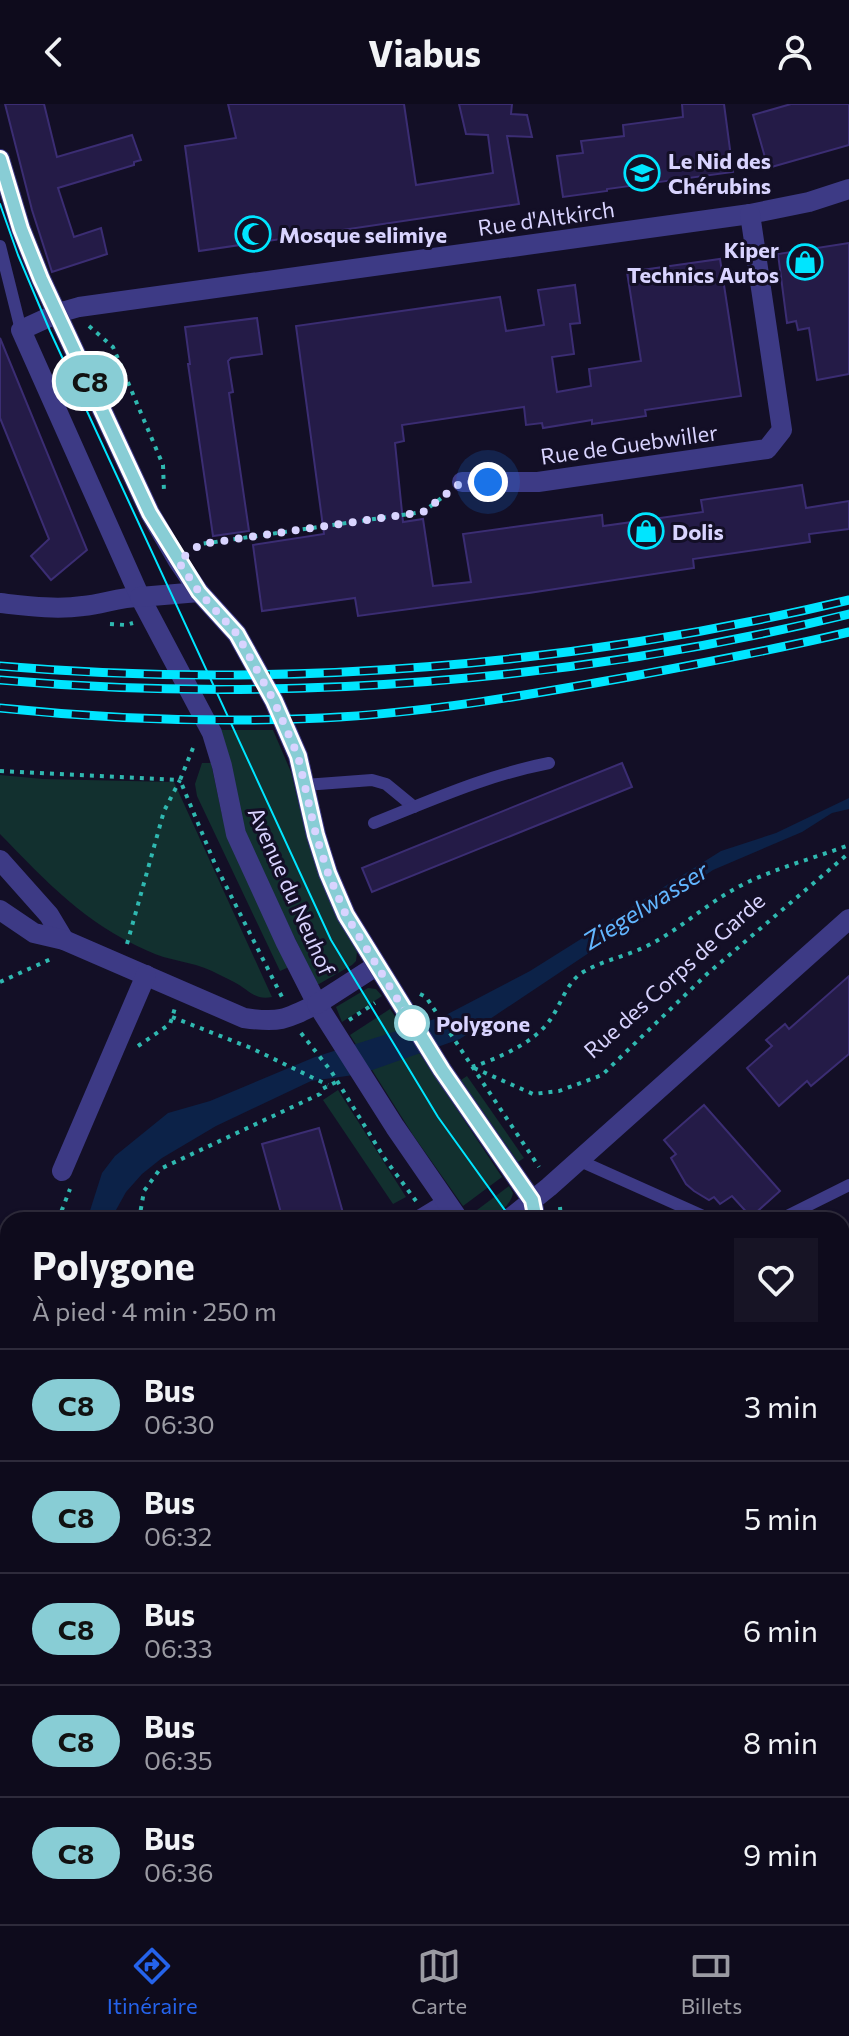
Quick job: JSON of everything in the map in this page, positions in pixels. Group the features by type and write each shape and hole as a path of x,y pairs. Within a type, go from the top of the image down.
{"street":[{"name":"Avenue du Neuhof","path":"0,159 21,229 150,513 199,592 225,618 247,650 274,701 298,756 316,835 346,915 534,1210"},
{"name":"Rue d'Altkirch","path":"21,330 79,307 750,214 809,202 849,189"},
{"name":"Rue de Guebwiller","path":"462,482 538,482 767,449 782,430 750,214"},
{"name":"Avenue du Neuhof","path":"21,330 140,597 194,695 218,751 236,834 317,1004 453,1212"},
{"path":"0,603 61,608 121,597 199,592"},
{"path":"0,860 70,942"},
{"path":"0,910 34,933 70,942 244,1018 269,1022 292,1016 317,1004"},
{"path":"534,1210 549,1187 578,1160 849,919"},
{"name":"Avenue du Neuhof","path":"317,1004 376,966"},
{"path":"62,1171 146,975"}],"lane":[{"path":"0,246 21,330"},
{"path":"374,823 507,771 549,763"},
{"path":"305,785 372,780 386,784 414,807"},
{"path":"578,1160 694,1212"},
{"path":"795,1212 849,1185"},
{"path":"427,1211 445,1200"}],"path":[{"path":"79,307 88,325 113,347 166,474 163,504"},
{"path":"178,561 201,544 423,512 462,482"},
{"path":"121,965 164,811 193,751 191,738"},
{"path":"0,771 180,780"},
{"path":"180,780 215,864 292,1016"},
{"path":"472,1067 494,1060 532,1037 549,1022 564,993 582,972 646,947 673,931 704,906 741,885 784,866 849,845"},
{"name":"Rue des Corps de Garde","path":"472,1067 533,1094 559,1091 602,1075 707,974 849,853"},
{"path":"0,982 44,964 70,942"},
{"path":"393,991 335,1030 308,1043 338,1081 411,1196 427,1211"},
{"path":"434,1010 535,1158 559,1200 560,1212"},
{"path":"172,1017 251,1048 326,1085"},
{"path":"140,1212 144,1191 160,1169 320,1094 326,1085 338,1081"}],"green space":[{"path":"215,730 273,730 291,772 308,843 357,952 352,965 319,984 249,844"},
{"path":"202,763 211,763 222,815 289,967 280,971 197,796 195,784"},
{"path":"0,775 174,782 272,997 256,996 204,968 148,951 85,914 0,834"},
{"path":"368,988 376,989 382,996 342,1022 336,1007"},
{"path":"390,1009 502,1177 463,1206 413,1135 350,1035"},
{"path":"467,1076 524,1158 518,1162 461,1080"},
{"path":"338,1090 406,1197 393,1204 323,1100"},
{"path":"509,1186 513,1193 503,1209 498,1212 474,1212"}],"water":[{"name":"Ziegelwasser","path":"849,798 849,809 832,813 802,832 713,870 460,1039 361,1074 311,1081 216,1126 162,1158 126,1192 116,1212 90,1212 102,1173 115,1156 168,1113 210,1101 315,1057 444,1016 530,971 721,851 776,833"}],"building":[{"path":"5,104 44,104 57,157 132,135 141,160 134,162 134,165 58,188 74,237 101,228 107,254 52,272 32,210"},
{"path":"228,104 404,104 416,185 493,173 488,135 466,134 459,104 512,104 511,114 527,115 532,137 507,136 519,204 199,251 185,146 236,138"},
{"path":"682,104 724,104 733,172 563,197 557,156 583,153 581,141 624,136 623,125 683,117"},
{"path":"791,104 849,104 849,145 768,168 753,115"},
{"path":"849,243 849,374 817,380 809,328 798,330 796,321 787,323 778,254"},
{"path":"720,259 741,396 645,410 646,416 592,424 592,420 543,428 542,423 526,425 524,407 402,425 404,441 395,443 403,522 423,519 433,586 471,582 463,534 602,515 603,526 703,512 701,500 802,485 806,508 849,501 849,529 809,534 810,542 693,559 694,568 529,593 358,616 355,598 262,611 253,545 324,534 296,326 500,297 506,331 544,325 538,290 575,285 580,323 570,324 574,354 552,357 557,392 591,386 589,369 641,361 627,272"},
{"path":"257,318 262,354 228,361 233,392 229,393 249,531 213,536 185,327"},
{"path":"0,338 87,550 51,580 31,556 49,539 0,418"},
{"path":"622,763 632,787 372,892 362,868"},
{"path":"849,976 849,1054 811,1086 807,1081 779,1106 747,1068 772,1046 766,1040 785,1024 789,1029"},
{"path":"704,1105 780,1191 757,1212 746,1212 732,1196 720,1204 714,1197 709,1200 686,1184 671,1158 676,1154 664,1140"},
{"path":"319,1128 343,1212 281,1212 262,1144"}],"tram line":[{"path":"0,204 50,331 331,940 438,1117 506,1212"}],"railway":[{"path":"0,666 107,673 214,675 427,667 639,642 849,600"},
{"path":"0,680 106,687 213,689 320,688 427,682 640,656 849,614"},
{"path":"0,708 201,720 360,716 548,691 849,632"}],"bus line":[{"name":"C8","path":"0,159 21,229 41,279 150,513 199,592 237,634 274,701 298,756 316,835 346,915 442,1070 532,1200 535,1212"}],"place":[{"name":"Le Nid des Chérubins","path":"642,173"},
{"name":"Mosque selimiye","path":"253,234"},
{"name":"Kiper Technics Autos","path":"805,262"},
{"name":"Dolis","path":"646,531"},
{"name":"Polygone","path":"412,1023"}],"route":[{"path":"412,1023 346,915 328,873 298,756 274,701 237,634 199,592 178,561 201,544 423,512 462,482 488,482"}]}
